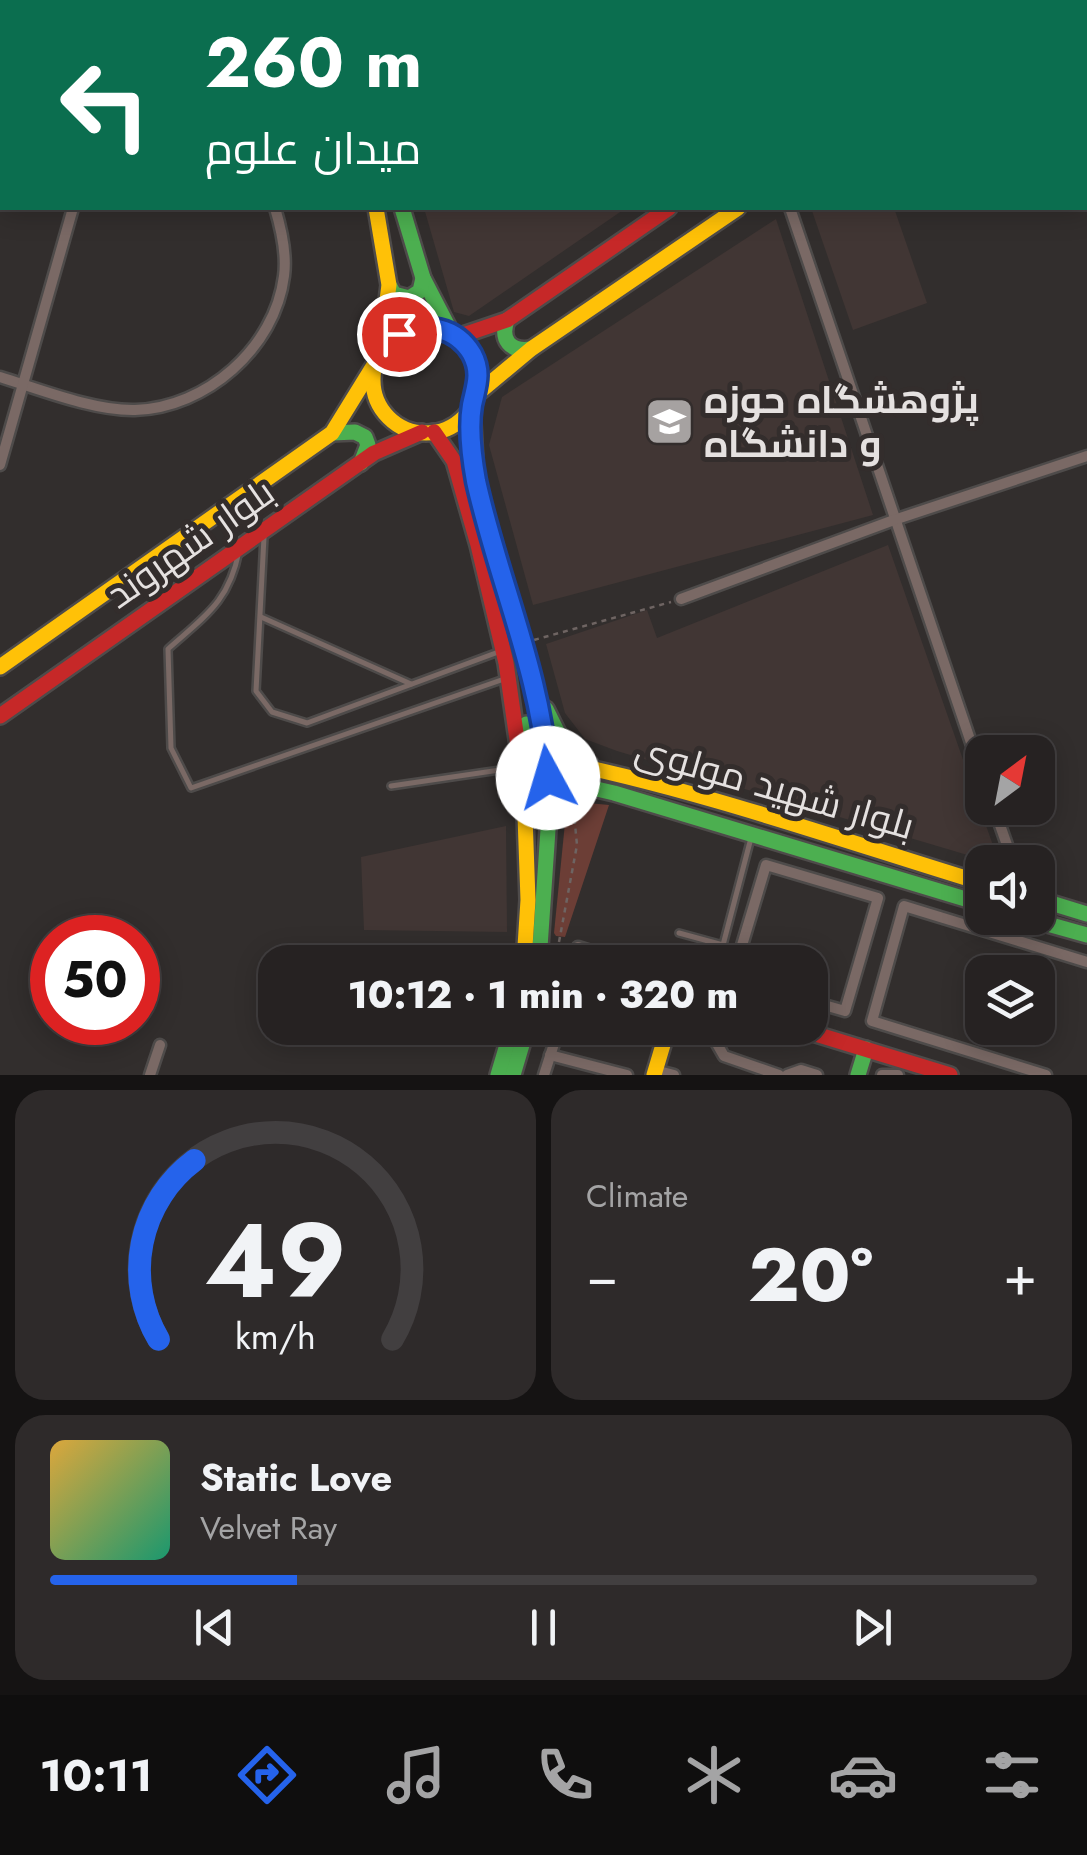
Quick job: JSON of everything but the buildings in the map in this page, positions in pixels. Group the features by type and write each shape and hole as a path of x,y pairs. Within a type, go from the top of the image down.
{"main road":[{"path":"376,210 389,285 372,378 378,404 396,424 428,432 456,423 475,399 530,349 735,210"},
{"path":"403,210 422,278 454,336 475,359 476,480 526,651 550,720 562,742 596,769"},
{"path":"377,359 399,334 412,328 425,326 454,336 507,320 666,210"},
{"path":"389,285 394,294 409,298 420,291 422,278"},
{"path":"507,320 504,340 510,348 530,349"},
{"name":"بلوار شهروند","path":"0,667 332,433 377,359"},
{"path":"332,433 355,432 365,436 368,446 360,463"},
{"path":"428,432 454,461 514,698 540,767 528,828 525,945"},
{"name":"بلوار شهروند","path":"0,716 360,463 428,432"},
{"path":"526,651 550,815 541,945"},
{"path":"550,815 579,784 569,774 574,764"},
{"name":"بلوار شهید مولوی","path":"540,767 574,764 596,769 965,878"},
{"name":"بلوار شهید مولوی","path":"540,767 579,784 965,899"},
{"path":"1055,904 1087,914"},
{"path":"1055,927 1087,936"},
{"path":"828,1038 950,1075"},
{"path":"498,1075 507,1045"},
{"path":"513,1075 522,1045"},
{"path":"655,1072 663,1045"},
{"path":"858,1075 866,1049"}],"street":[{"path":"0,464 72,210"},
{"path":"0,377 109,408 135,410 184,401 211,386 235,368 254,345 276,306 284,276 275,210"},
{"path":"791,210 968,735"},
{"path":"681,599 894,520 1087,456"},
{"path":"741,945 766,865 878,898 845,1011 828,1006"},
{"path":"1046,1075 872,1021 904,906 1087,962"},
{"path":"150,1075 160,1045"},
{"path":"544,1075 553,1045"},
{"path":"718,1045 724,1056 779,1075"},
{"path":"550,1055 627,1075"},
{"path":"1002,1075 1005,1062"},
{"path":"787,1075 801,1070 817,1075"},
{"path":"655,1072 674,1075"},
{"path":"882,1075 898,1075"}],"lane":[{"path":"264,531 256,691 272,712 307,723 504,650"},
{"path":"240,548 233,582 210,611 168,649 171,748 191,788 510,677"},
{"path":"260,617 412,684"},
{"path":"391,786 540,767"},
{"path":"679,933 723,946 752,835"}],"path":[{"path":"526,651 681,599"},
{"path":"563,801 575,816 578,845 559,942 568,945"}],"shaded area":[{"path":"425,210 623,210 469,316 454,312"},
{"path":"812,210 895,210 927,303 853,330"},
{"name":"پژوهشگاه حوزه و دانشگاه","path":"776,219 873,515 533,605 489,445 502,397"},
{"path":"888,545 965,765 965,825 986,825 993,845 965,845 965,854 585,739 565,713 546,644 647,610 657,638"},
{"path":"588,803 609,805 565,937 556,936 566,813"},
{"path":"506,826 507,932 364,930 361,857"}],"traffic: fast":[{"path":"403,210 423,278 452,334"},
{"path":"389,285 394,294 409,298 420,291 423,278"},
{"path":"507,320 508,343 517,349 531,349"},
{"path":"472,405 476,480 528,659 546,741 549,815 540,945"},
{"path":"332,433 355,432 365,437 368,445 361,463"},
{"path":"546,709 562,741 590,764"},
{"path":"526,724 540,766 549,778 614,793 965,899"},
{"path":"1055,904 1087,914"},
{"path":"1055,926 1087,935"},
{"path":"498,1075 507,1045"},
{"path":"513,1075 522,1045"},
{"path":"858,1075 866,1049"}],"traffic: slow":[{"path":"376,210 389,285 380,352"},
{"path":"477,394 531,349 735,210"},
{"path":"426,327 446,331 463,343 475,360 479,380 475,400 463,417 446,429 426,433 406,429 389,417 377,400 373,380 377,360 389,343 406,331 426,327"},
{"path":"0,667 332,433 374,365"},
{"path":"547,759 711,799 965,878"},
{"path":"549,815 584,785"},
{"path":"524,788 528,900 525,945"},
{"path":"654,1075 663,1045"}],"traffic: jam":[{"path":"457,337 507,320 666,210"},
{"path":"0,716 374,453 422,432"},
{"path":"434,432 454,461 478,545 506,663 524,788"},
{"path":"828,1038 950,1075"}],"place":[{"name":"پژوهشگاه حوزه و دانشگاه","path":"669,421"}],"route":[{"path":"399,334 425,326 439,328 461,340 475,359 478,382 472,405 472,441 476,480 528,659 546,741 548,778"}]}
